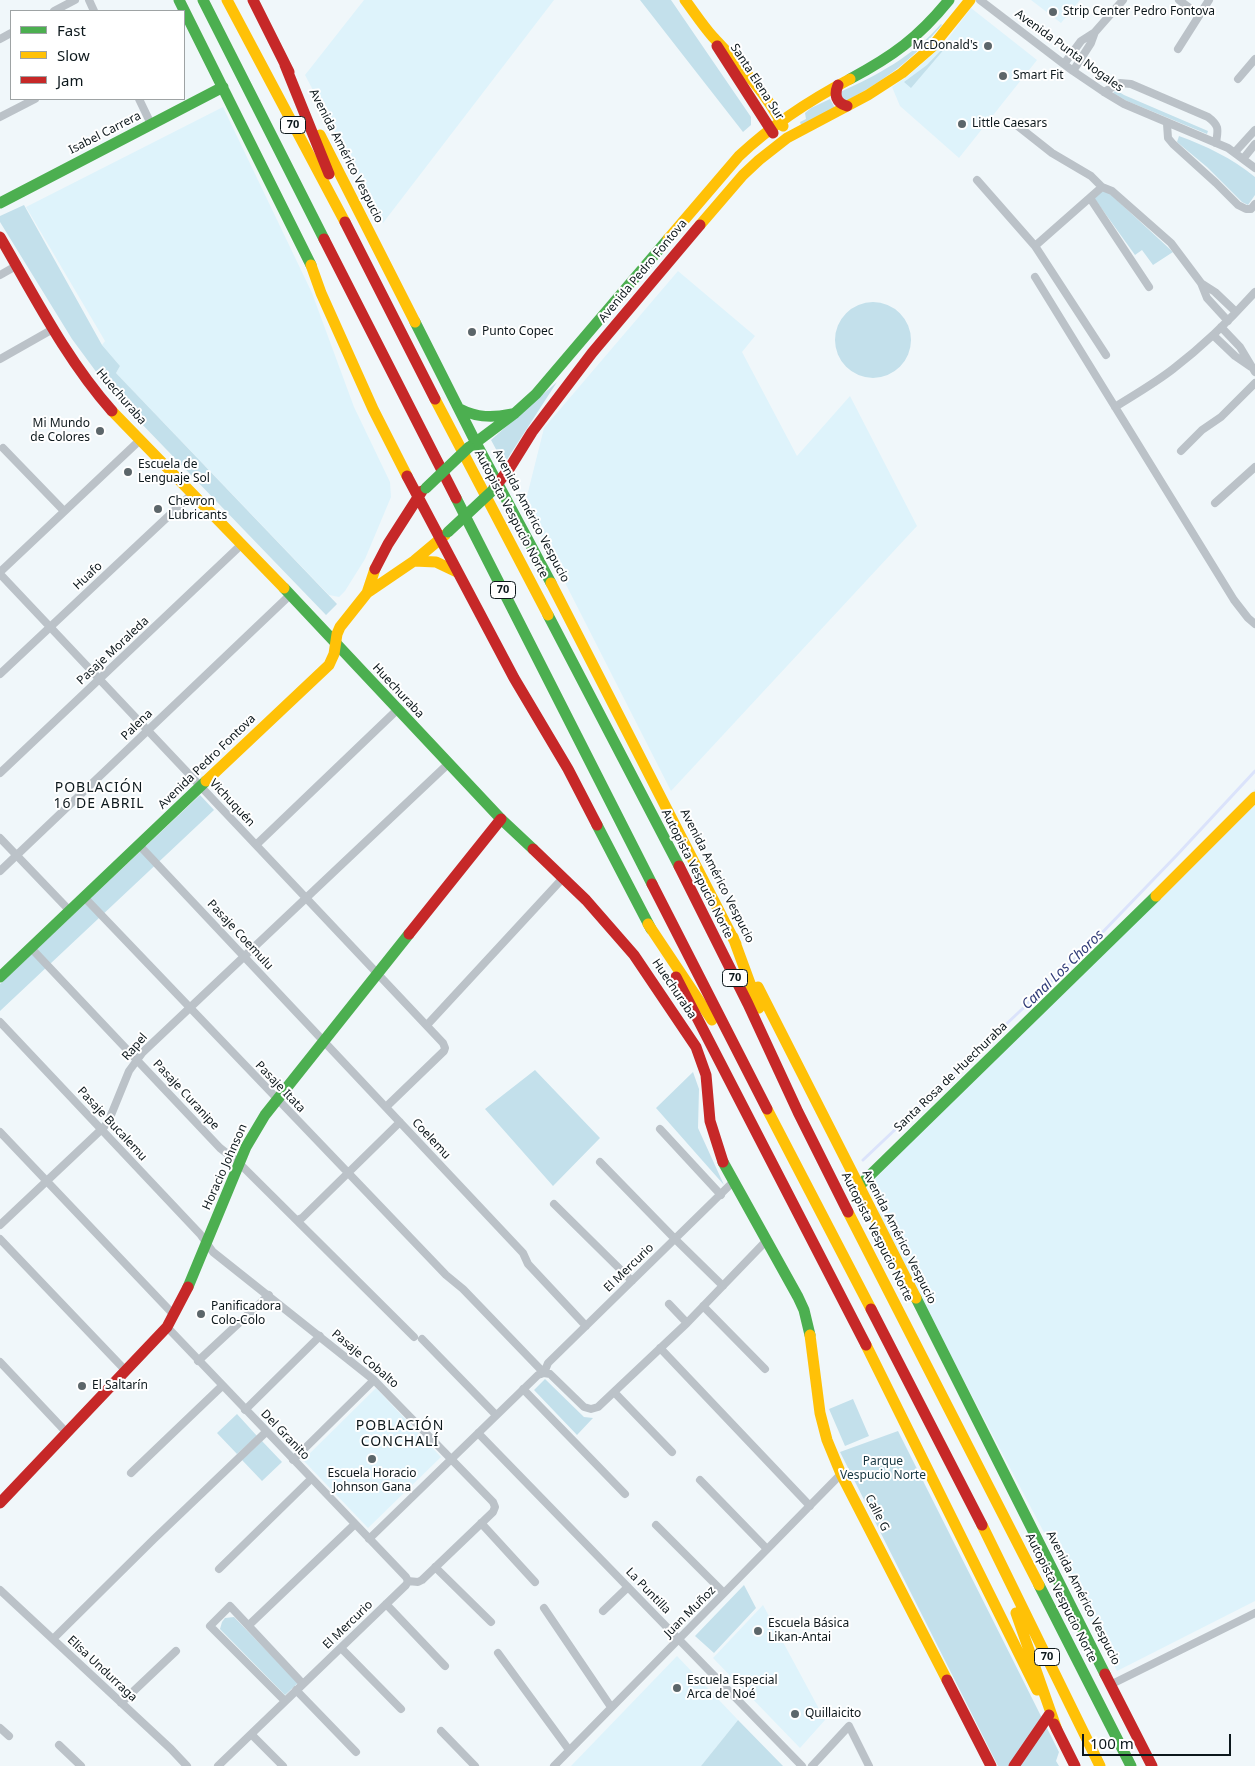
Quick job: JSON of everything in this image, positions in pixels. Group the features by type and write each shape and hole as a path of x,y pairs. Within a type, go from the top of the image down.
{"main road":[{"name":"70","path":"203,0 736,1050 994,1548 1100,1766"},
{"name":"Autopista Vespucio Norte","path":"227,0 359,249 405,342 664,836 748,1004 798,1112 1131,1766"},
{"name":"Avenida Américo Vespucio","path":"253,0 364,224 460,409 472,444 589,655 1152,1766"},
{"name":"Santa Elena Sur","path":"685,0 712,36 739,63 773,106 781,120 783,140"},
{"name":"Avenida Pedro Fontova","path":"0,977 326,668 334,654 340,627 366,593 374,571 388,544 422,491 472,444 515,413 536,394 739,156 781,120 838,85 875,66 898,50 926,26 949,0"},
{"name":"Avenida Pedro Fontova","path":"366,593 414,561 444,536 495,487 509,470 532,432 592,353 728,191 759,160 783,140 893,79 917,60 942,35 970,0"},
{"path":"185,12 312,268 321,294 373,409 422,491 444,536 457,572 514,678 568,769 851,1314 1075,1766"},
{"name":"Santa Elena Sur","path":"712,36 729,69 770,128 783,140"},
{"path":"285,65 359,249"},
{"path":"838,85 836,99 840,104 847,106"},
{"name":"Isabel Carrera","path":"0,203 223,87"},
{"name":"Huechuraba","path":"0,237 68,354 94,390 336,642 348,658 448,764 563,878 620,938 696,1046 706,1075 715,1143 733,1182"},
{"path":"460,409 483,418 515,413"},
{"path":"414,561 436,561 457,572"},
{"name":"Santa Rosa de Huechuraba","path":"858,1187 1093,959 1255,797"},
{"name":"Horacio Johnson","path":"0,1504 166,1327 174,1315 239,1163 255,1131 276,1099 501,818"},
{"path":"648,924 700,1003 736,1050"},
{"path":"733,937 798,1112"},
{"name":"Calle G","path":"733,1182 767,1240 798,1297 807,1318 812,1340 820,1418 828,1445 841,1474 991,1766"},
{"path":"994,1548 1057,1730"},
{"path":"1014,1766 1049,1715"},
{"path":"1105,1715 1141,1766"}],"street":[{"path":"56,10 75,0"},
{"name":"Avenida Punta Nogales","path":"980,0 1073,71 1104,92 1124,104 1167,124 1235,152 1255,168"},
{"path":"1073,71 1095,32 1123,0"},
{"path":"1179,0 1198,15"},
{"path":"1178,49 1209,0"},
{"path":"1064,64 1081,41 1095,32"},
{"path":"1238,79 1255,59"},
{"path":"1104,92 1120,83 1131,84 1208,117 1215,123 1218,129 1216,143"},
{"path":"0,116 33,100"},
{"path":"139,100 152,124"},
{"path":"1014,123 1052,153 1112,191 1171,243 1201,283 1207,298 1253,370"},
{"path":"1167,124 1168,138 1173,144 1238,205 1251,209 1255,204"},
{"path":"1235,152 1255,130"},
{"path":"1243,158 1254,145"},
{"path":"977,180 1035,246 1106,355"},
{"path":"1035,246 1102,186"},
{"path":"1090,198 1149,287"},
{"path":"0,275 16,266"},
{"path":"1035,277 1234,600 1255,624"},
{"path":"1201,283 1236,312"},
{"path":"1115,407 1172,370 1213,335 1255,292"},
{"path":"0,359 53,329"},
{"path":"1213,335 1253,370"},
{"path":"1181,451 1202,430 1221,417 1255,383"},
{"path":"0,573 140,440"},
{"path":"3,448 64,511"},
{"path":"1215,502 1255,467"},
{"name":"Huafo","path":"0,674 192,494"},
{"name":"Pasaje Moraleda","path":"0,773 241,545"},
{"name":"Vichuquén","path":"0,573 443,1043 445,1048 442,1053 386,1107"},
{"name":"Palena","path":"0,870 290,595"},
{"path":"256,845 397,710"},
{"name":"Rapel","path":"0,1224 102,1129 109,1120 129,1071 137,1059 448,764"},
{"path":"0,838 70,911"},
{"name":"Pasaje Coemulu","path":"139,845 324,1040"},
{"path":"426,1025 563,878"},
{"name":"Pasaje Itata","path":"84,897 446,1275 463,1289 544,1373"},
{"name":"Pasaje Curanipe","path":"31,948 220,1148 239,1163 414,1337"},
{"name":"Pasaje Bucalemu","path":"0,1022 200,1234 206,1243"},
{"name":"Coelemu","path":"324,1040 523,1253 528,1264 586,1326"},
{"path":"297,1220 302,1218 400,1122"},
{"path":"660,1129 721,1195"},
{"path":"0,1132 174,1315"},
{"path":"600,1162 674,1240 722,1286"},
{"name":"El Mercurio","path":"369,1539 523,1389 538,1375 544,1373 543,1370 548,1363 733,1182"},
{"path":"554,1204 632,1281"},
{"path":"0,1238 126,1371"},
{"path":"544,1373 553,1376 587,1409 598,1407 687,1323 767,1240"},
{"name":"Pasaje Cobalto","path":"206,1243 213,1252 374,1380 493,1502 495,1507"},
{"path":"198,1361 269,1296"},
{"path":"669,1304 687,1323"},
{"path":"703,1306 765,1369"},
{"name":"Del Granito","path":"166,1327 408,1581"},
{"path":"245,1410 320,1336"},
{"path":"422,1339 496,1415"},
{"path":"660,1348 810,1506"},
{"path":"0,1362 67,1433"},
{"path":"293,1460 374,1380"},
{"path":"131,1473 222,1386"},
{"path":"523,1389 626,1494"},
{"path":"614,1392 672,1452"},
{"path":"54,1640 154,1539 266,1432"},
{"name":"La Puntilla","path":"478,1433 802,1766"},
{"name":"Juan Muñoz","path":"554,1766 841,1474"},
{"path":"219,1569 311,1478"},
{"path":"700,1480 767,1549"},
{"name":"El Mercurio","path":"218,1766 408,1581 418,1582 493,1512 495,1507"},
{"path":"480,1523 536,1582"},
{"path":"249,1626 355,1524"},
{"path":"656,1525 724,1593"},
{"path":"435,1567 491,1622"},
{"path":"603,1612 628,1587"},
{"name":"Elisa Undurraga","path":"0,1590 187,1766"},
{"path":"386,1604 445,1666"},
{"path":"285,1701 210,1626 230,1606 303,1684"},
{"path":"544,1608 611,1707"},
{"path":"1112,1684 1255,1613"},
{"path":"340,1648 401,1709"},
{"path":"122,1703 176,1651"},
{"path":"498,1653 569,1750"},
{"path":"296,1690 356,1752"},
{"path":"812,1766 849,1726 869,1766"},
{"path":"0,1728 9,1736"},
{"path":"441,1730 475,1766"},
{"path":"251,1734 283,1766"},
{"path":"59,1745 81,1766"}],"shaded area":[{"path":"364,0 554,0 383,223 305,75"},
{"name":"Strip Center Pedro Fontova","path":"1031,0 1080,0 1061,23"},
{"path":"971,8 1037,60 959,158 900,106 892,87 909,75 944,44"},
{"path":"223,107 312,293 354,407 390,482 391,497 365,559 345,591 339,597 329,595 116,373 120,366 102,345 105,341 26,207"},
{"path":"678,271 755,336 742,352 797,456 850,396 917,526 671,791 525,504 544,428"},
{"path":"1255,789 1255,1601 1117,1671 882,1225 871,1183"},
{"name":"Escuela Horacio Johnson Gana","path":"376,1388 441,1457 368,1528 303,1460"},
{"name":"Escuela Básica Likan-Antai","path":"763,1605 825,1720 800,1748 713,1658"},
{"name":"Escuela Especial Arca de Noé","path":"677,1656 738,1720 701,1766 571,1766"}],"green space":[{"path":"640,0 671,0 751,117 751,125 743,132"},
{"path":"941,24 920,48 899,67 862,92 848,100 842,100 840,92 894,64 919,46"},
{"path":"945,46 911,88 904,82 927,65"},
{"path":"1116,90 1208,131 1207,134 1127,101 1113,93"},
{"path":"830,99 835,108 801,125 800,122 806,119 805,113"},
{"path":"1179,136 1218,153 1255,177 1255,195 1248,205 1242,202 1207,167 1177,142"},
{"path":"1107,191 1173,252 1153,265 1142,250 1135,255 1094,198 1097,193"},
{"path":"24,205 102,345 120,366 116,373 337,604 326,615 111,392 72,339 0,222 0,216"},
{"path":"873,302 887,305 900,313 908,326 911,340 908,354 900,367 887,375 873,378 859,375 846,367 838,354 835,340 838,326 846,313 859,305"},
{"path":"557,382 504,464 491,440"},
{"path":"200,795 214,810 0,1011 0,984"},
{"path":"535,1070 600,1138 553,1186 485,1109"},
{"path":"693,1072 699,1089 698,1128 724,1185 656,1108"},
{"path":"545,1379 584,1417 593,1418 577,1435 534,1390"},
{"path":"853,1399 869,1436 845,1446 829,1409"},
{"path":"237,1414 257,1436 237,1454 217,1433"},
{"name":"Parque Vespucio Norte","path":"898,1431 1059,1752 1056,1761 1059,1766 998,1766 840,1452"},
{"path":"262,1441 282,1462 262,1481 242,1460"},
{"path":"744,1585 756,1608 714,1653 695,1636"},
{"path":"234,1617 298,1683 285,1695 220,1629 225,1618"},
{"path":"738,1720 783,1766 701,1766"}],"waterway":[{"name":"Canal Los Choros","path":"863,1160 1096,939 1255,771"}],"traffic: fast":[{"path":"179,0 184,10"},
{"path":"203,0 324,239"},
{"path":"850,79 904,45 949,0"},
{"path":"185,12 311,265"},
{"path":"0,203 223,87"},
{"path":"471,446 515,413 536,394 668,239"},
{"path":"415,322 475,441 551,583"},
{"path":"460,409 485,416 511,414"},
{"path":"426,488 469,447"},
{"path":"448,532 492,491"},
{"path":"456,498 652,884"},
{"path":"284,588 501,819 533,849"},
{"path":"548,615 679,866"},
{"path":"0,977 206,781"},
{"path":"597,825 651,929"},
{"path":"858,1187 1156,896"},
{"path":"188,1287 246,1147 265,1115 409,934"},
{"path":"723,1162 798,1297 804,1310 810,1335"},
{"path":"916,1298 1105,1674"},
{"path":"1039,1585 1131,1766"}],"traffic: slow":[{"path":"227,0 345,222"},
{"path":"685,0 709,33 760,90 783,126"},
{"path":"700,225 743,175 787,138 868,95 902,73 932,47 970,0"},
{"path":"668,239 739,156 792,114 850,79"},
{"path":"320,135 415,322"},
{"path":"311,265 321,293 373,409 407,476"},
{"path":"435,399 548,615"},
{"path":"112,411 284,588"},
{"path":"367,593 414,561 445,535"},
{"path":"414,561 436,562 457,572"},
{"path":"206,781 329,665 334,654 340,627 367,593 375,569"},
{"path":"551,583 736,944"},
{"path":"1156,896 1255,797"},
{"path":"648,924 712,1020"},
{"path":"733,937 759,1008"},
{"path":"758,987 916,1298"},
{"path":"767,1109 871,1309"},
{"path":"848,1212 1039,1585"},
{"path":"810,1335 820,1413 827,1440 841,1474 947,1680"},
{"path":"866,1345 1037,1690"},
{"path":"982,1525 1100,1766"},
{"path":"1016,1613 1057,1730"}],"traffic: jam":[{"path":"253,0 289,72"},
{"path":"717,46 773,133"},
{"path":"285,65 329,174"},
{"path":"838,85 836,92 838,101 847,106"},
{"path":"345,222 435,399"},
{"path":"494,488 509,469 532,432 592,353 700,225"},
{"path":"0,237 66,349 95,391 112,411"},
{"path":"324,239 456,498"},
{"path":"407,476 514,678 568,769 597,825"},
{"path":"375,569 388,544 422,491"},
{"path":"409,934 501,819"},
{"path":"533,849 586,900 634,955 696,1047 706,1075 710,1121 723,1162"},
{"path":"679,866 848,1212"},
{"path":"652,884 767,1109"},
{"path":"676,977 866,1345"},
{"path":"0,1503 167,1327 188,1287"},
{"path":"871,1309 982,1525"},
{"path":"1105,1674 1152,1766"},
{"path":"947,1680 991,1766"},
{"path":"1014,1766 1049,1715"},
{"path":"1054,1724 1075,1766"}],"place":[{"name":"Strip Center Pedro Fontova","path":"1053,12"},
{"name":"McDonald's","path":"988,46"},
{"name":"Smart Fit","path":"1003,76"},
{"name":"Little Caesars","path":"962,124"},
{"name":"Punto Copec","path":"472,332"},
{"name":"Mi Mundo de Colores","path":"100,431"},
{"name":"Escuela de Lenguaje Sol","path":"128,472"},
{"name":"Chevron Lubricants","path":"158,509"},
{"name":"Panificadora Colo-Colo","path":"201,1314"},
{"name":"El Saltarín","path":"82,1386"},
{"name":"Escuela Horacio Johnson Gana","path":"372,1459"},
{"name":"Escuela Básica Likan-Antai","path":"758,1631"},
{"name":"Escuela Especial Arca de Noé","path":"677,1688"},
{"name":"Quillaicito","path":"795,1714"}],"district":[{"name":"POBLACIÓN 16 DE ABRIL","path":"99,796"},
{"name":"POBLACIÓN CONCHALÍ","path":"400,1434"}]}
